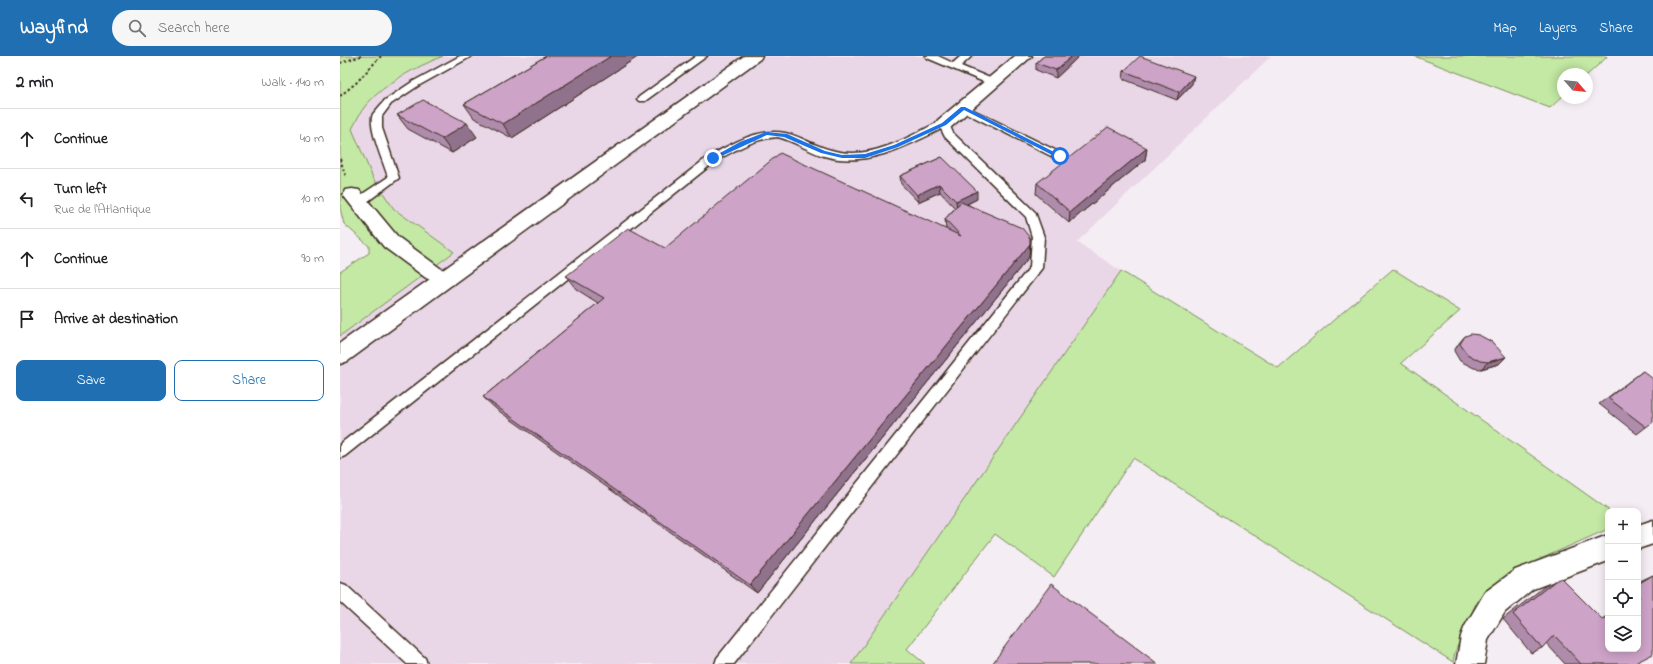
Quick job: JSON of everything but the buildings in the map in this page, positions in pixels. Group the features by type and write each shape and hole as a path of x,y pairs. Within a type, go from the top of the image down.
{"main road":[{"path":"340,355 754,56"},
{"path":"944,124 1024,56"},
{"path":"356,198 392,242 433,273 446,279"},
{"path":"1641,536 1653,532"},
{"path":"1470,664 1475,636 1495,602 1524,579 1605,549"}],"lane":[{"path":"356,198 394,178 377,128 377,116 388,102 415,84 467,56"},
{"path":"642,99 702,56"},
{"path":"930,56 994,83"},
{"path":"955,66 967,56"},
{"path":"963,108 1060,156"},
{"path":"340,452 713,158 742,143 766,134 785,136 823,152 842,157 865,156 896,146 944,124 948,135 1031,216 1038,237 1036,268 723,664"},
{"path":"340,591 419,664"}],"path":[{"path":"340,63 360,56"},
{"path":"340,96 356,83 381,56"}],"shaded area":[{"path":"443,56 1271,56 1077,242 1121,271 851,664 340,664 340,336 454,252 394,209 373,179 352,129 365,106 386,86 422,65"}],"green space":[{"path":"443,56 402,76 383,89 364,108 352,129 373,178 394,209 454,252 340,336 340,272 369,253 369,246 344,224 340,208 340,57"},
{"path":"1414,56 1607,57 1593,70 1593,68 1557,68 1557,102 1550,108"},
{"path":"1393,269 1460,311 1401,363 1606,508 1605,530 1520,568 1477,601 1455,652 1453,662 1133,458 1054,577 995,534 907,649 925,664 851,664 1121,271 1278,368"}],"route":[{"path":"713,158 742,143 766,134 785,136 823,152 842,157 865,156 896,146 944,124 963,108 1060,156"}]}
